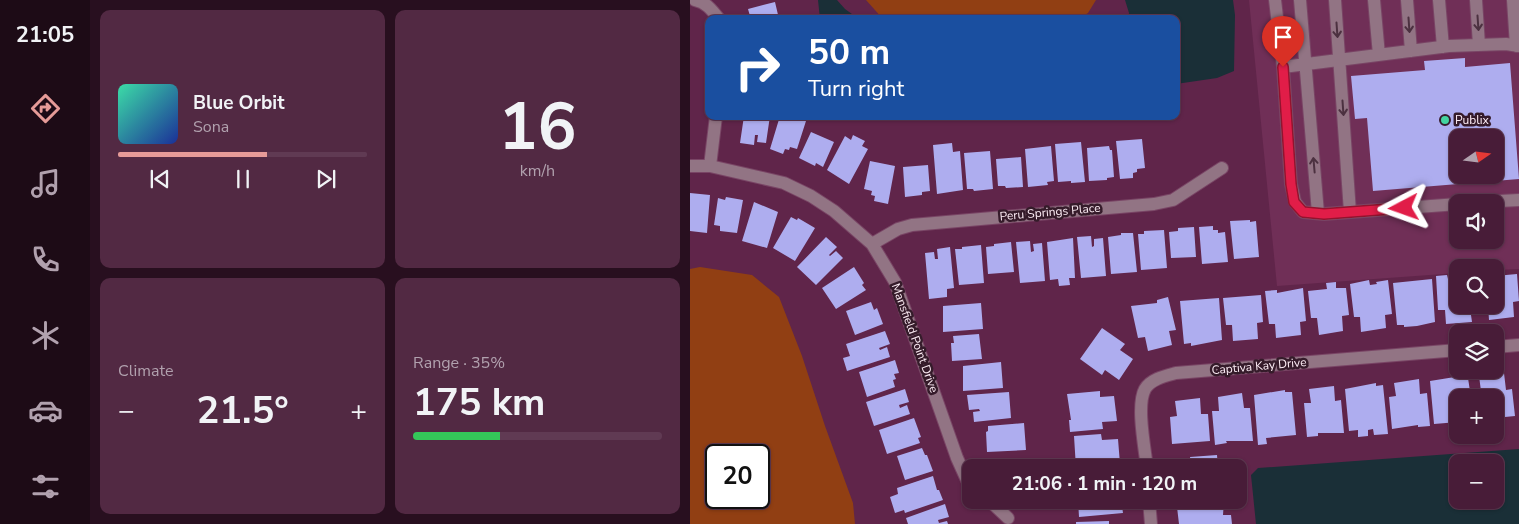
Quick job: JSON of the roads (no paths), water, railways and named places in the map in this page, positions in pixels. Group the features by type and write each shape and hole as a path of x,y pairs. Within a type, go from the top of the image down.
{"street":[{"path":"695,0 700,1 716,15"},
{"path":"1276,0 1294,202 1303,212 1318,213 1449,205"},
{"path":"1300,0 1318,213"},
{"path":"1335,0 1350,212"},
{"path":"1374,0 1379,55"},
{"path":"1408,0 1411,51"},
{"path":"1440,0 1443,47"},
{"path":"1476,0 1479,45"},
{"path":"1283,67 1443,47 1479,45 1517,46 1513,0"},
{"path":"710,166 716,120"},
{"name":"Mansfield Point Drive","path":"690,166 710,166 784,183 798,189 834,211 872,244 895,282 962,469"},
{"name":"Peru Springs Place","path":"872,244 898,229 912,225 1154,204 1173,200 1222,168"},
{"path":"1504,201 1519,200"},
{"path":"1504,346 1519,345"},
{"name":"Captiva Kay Drive","path":"1146,459 1141,406 1145,389 1158,378 1176,373 1449,351"},
{"path":"998,509 1008,518"},
{"path":"1150,509 1152,524"}],"water":[{"path":"818,0 837,0 853,15 820,15"},
{"path":"1125,0 1233,0 1235,15 1234,71 1217,78 1180,83 1180,15 1129,15"},
{"path":"1519,449 1519,524 1256,524 1251,475 1258,468 1449,454 1449,509 1504,509 1504,454 1450,454"}],"place":[{"name":"Publix","path":"1445,120"}]}
